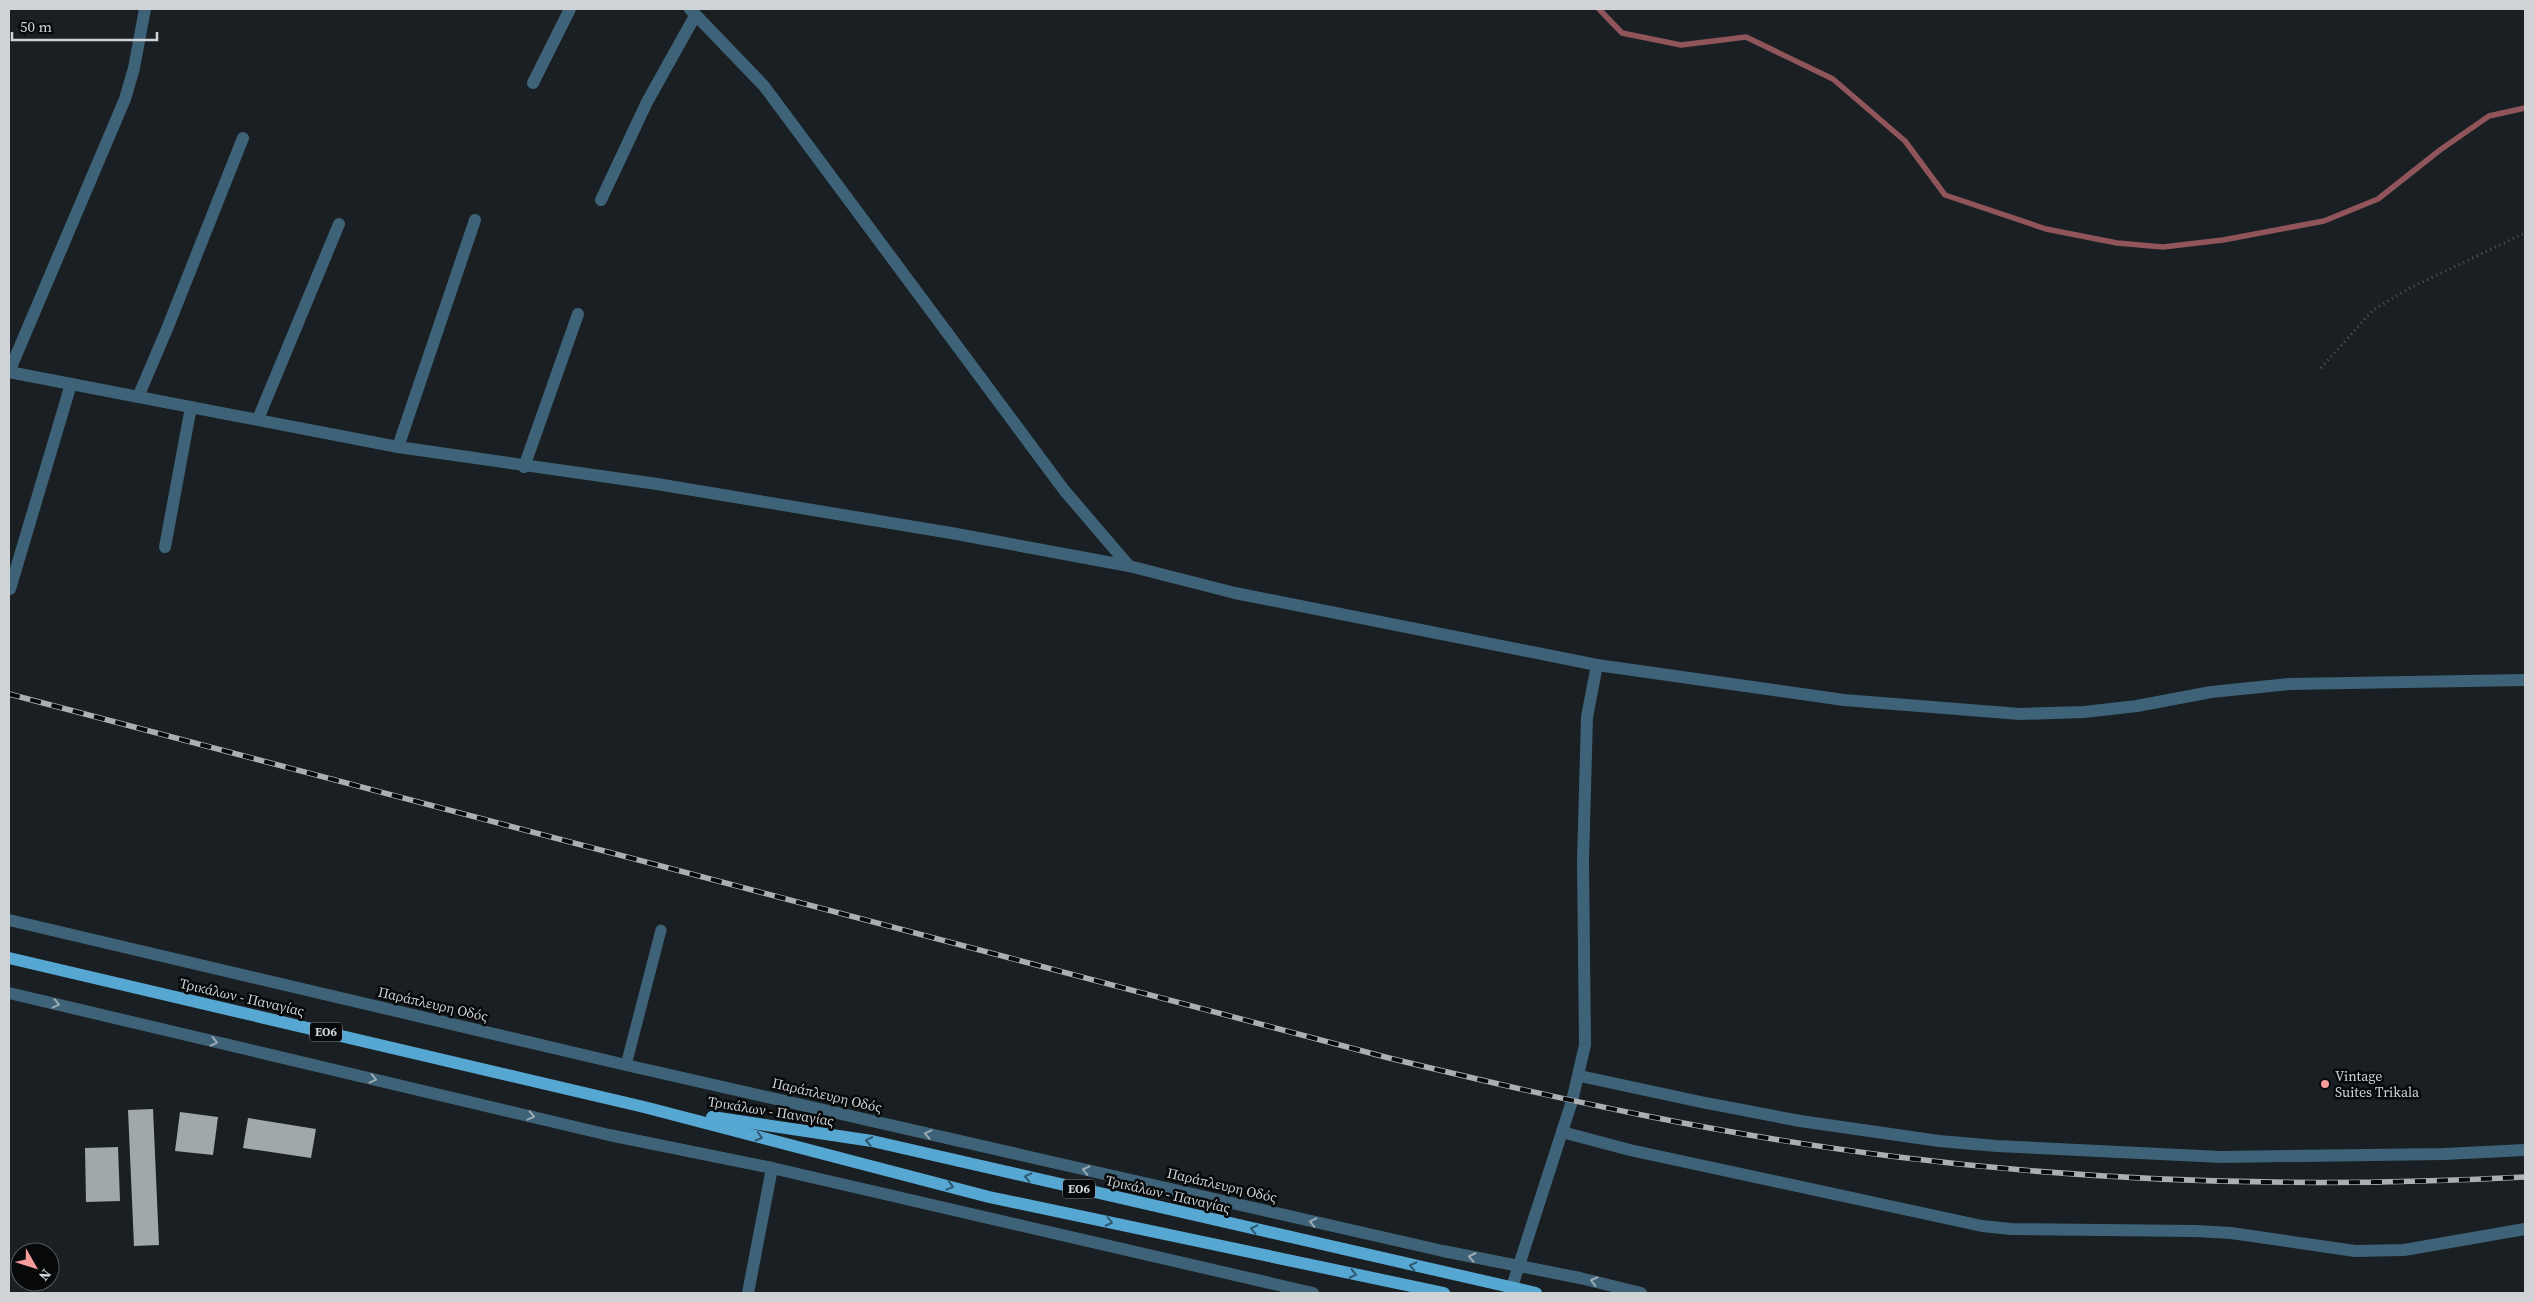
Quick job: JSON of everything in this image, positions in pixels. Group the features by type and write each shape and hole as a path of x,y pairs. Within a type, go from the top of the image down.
{"main road":[{"name":"Τρικάλων - Παναγίας","path":"9,958 644,1107 989,1197 1444,1293"},
{"name":"Τρικάλων - Παναγίας","path":"644,1107 872,1141 1511,1291 1536,1293"}],"street":[{"path":"145,9 134,68 125,99 9,372 398,447 676,487 952,533 1129,566 1235,592 1596,665 1844,700 2020,714 2084,712 2129,707 2211,692 2289,684 2525,680"},
{"path":"533,83 570,9"},
{"path":"601,200 647,102 693,12 764,86 1064,490 1129,566"},
{"path":"138,397 243,138"},
{"path":"398,447 475,220"},
{"path":"258,419 339,224"},
{"path":"524,466 578,314"},
{"path":"10,589 71,384"},
{"path":"165,547 192,407"},
{"path":"1511,1291 1580,1076 1586,1030 1583,861 1588,717 1596,665"},
{"name":"Παράπλευρη Οδός","path":"9,920 626,1065 1641,1293"},
{"path":"9,993 609,1135 772,1168 1313,1293"},
{"path":"1580,1076 1800,1121 1939,1141 1997,1146 2221,1157 2444,1154 2525,1150"},
{"path":"1562,1132 1630,1150 1982,1226 2010,1229 2231,1233 2355,1251 2404,1250 2525,1229"},
{"path":"748,1293 772,1168"}],"lane":[{"path":"626,1065 661,930"}],"path":[{"path":"2321,368 2373,310 2410,288 2525,233"}],"building":[{"path":"153,1109 159,1245 134,1246 128,1110"},
{"path":"180,1112 218,1117 213,1155 175,1151"},
{"path":"248,1118 316,1129 311,1158 243,1148"},
{"path":"118,1147 120,1201 86,1202 85,1148"}],"waterway":[{"path":"1599,9 1622,33 1681,45 1746,37 1833,79 1905,141 1945,195 2046,229 2117,243 2163,247 2223,240 2324,221 2378,199 2440,150 2489,116 2525,108"}],"railway":[{"path":"9,694 1389,1058 1515,1088 1642,1115 1834,1148 1976,1166 2054,1173 2211,1181 2290,1182 2368,1182 2525,1177"}],"place":[{"name":"Vintage Suites Trikala","path":"2325,1084"}]}
